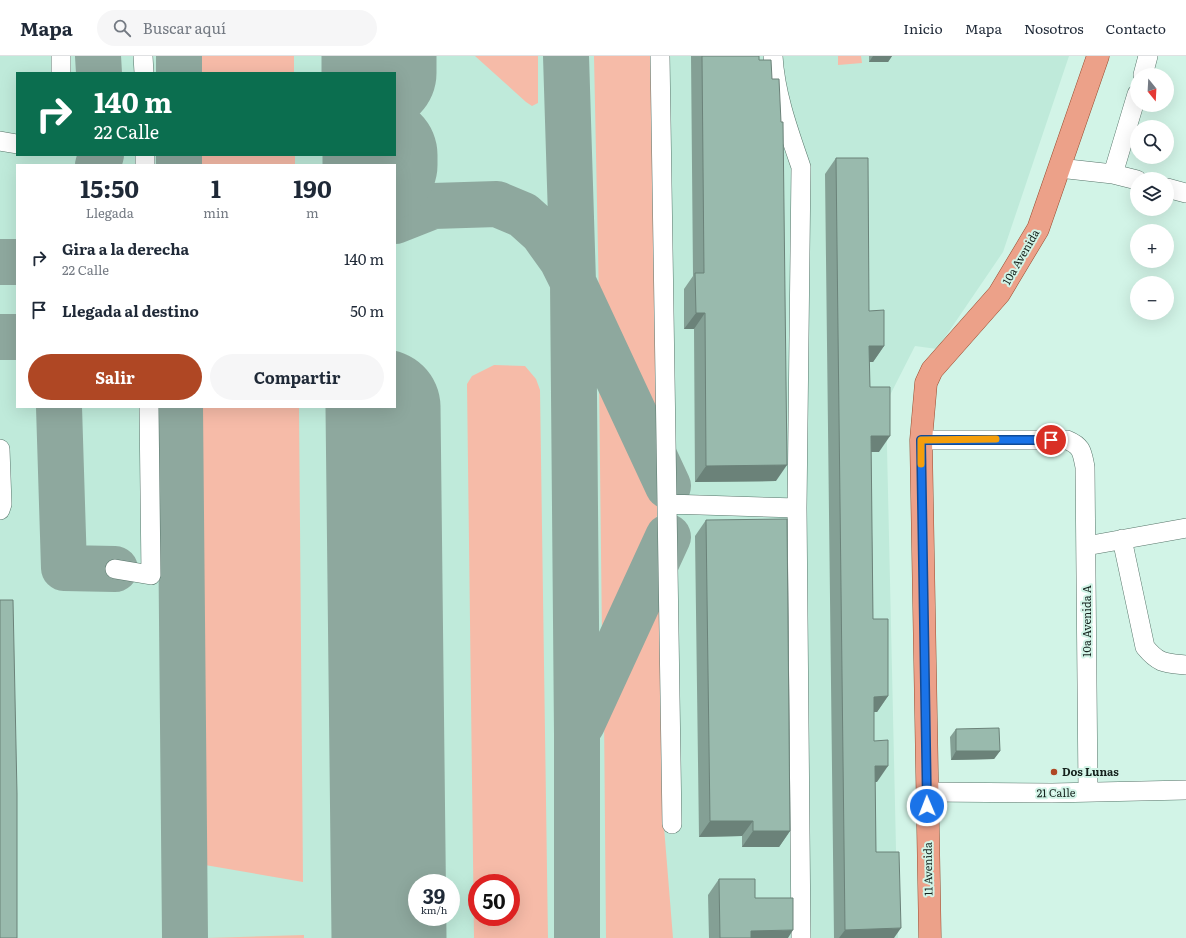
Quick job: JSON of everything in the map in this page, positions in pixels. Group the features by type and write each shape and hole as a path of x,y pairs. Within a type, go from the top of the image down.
{"main road":[{"name":"10a Avenida","path":"921,440 926,383 932,370 999,294 1038,229 1098,56"},
{"name":"11 Avenida","path":"921,440 930,938"}],"street":[{"path":"61,56 61,72"},
{"path":"143,56 144,72"},
{"path":"660,56 672,824"},
{"path":"773,56 778,90 785,121 801,168 797,508 802,938"},
{"path":"1145,68 1148,56"},
{"path":"1113,174 1132,112"},
{"path":"0,141 16,144"},
{"path":"1058,168 1113,174 1130,178"},
{"path":"1174,190 1186,193"},
{"path":"114,569 151,575 149,408"},
{"name":"10a Avenida A","path":"921,440 1066,440 1076,444 1082,451 1085,467 1088,792"},
{"path":"0,449 2,504 0,510"},
{"path":"668,504 797,508"},
{"path":"1086,546 1186,528"},
{"path":"1122,539 1145,647 1162,663 1186,665"},
{"name":"21 Calle","path":"927,792 964,793 1186,790"}],"shaded area":[{"path":"0,56 1069,56 1003,252 937,349 915,346 886,403 898,938 0,938"},
{"path":"198,56 294,56 294,72 198,72"},
{"path":"475,56 538,56 538,103 532,106 526,102"},
{"path":"594,56 652,56 658,435 655,433 599,300"},
{"path":"838,56 861,56 862,63 838,65"},
{"path":"198,156 295,156 295,164 198,164"},
{"path":"494,365 525,366 536,379 540,390 548,938 474,938 474,926 520,926 520,874 473,874 467,384 472,376"},
{"path":"601,374 605,375 607,379 659,510 611,642 603,642 602,638 599,377"},
{"path":"198,408 299,408 303,882 205,865"},
{"path":"661,579 664,827 673,938 606,938 604,715 607,701"},
{"path":"304,935 304,938 206,938"}],"building":[{"path":"702,56 759,56 759,60 771,60 772,79 779,79 781,122 783,122 787,465 706,466 705,313 696,313 695,273 704,273"},
{"path":"836,158 868,158 869,311 884,310 884,346 869,346 870,387 890,387 890,436 871,436 873,619 888,619 888,696 874,697 874,741 888,740 888,766 875,766 876,852 899,852 901,928 845,930"},
{"path":"787,519 790,831 753,831 753,821 710,821 706,520"},
{"path":"0,600 13,600 17,794 17,938 0,938"},
{"path":"999,728 1000,751 956,751 956,729"},
{"path":"719,879 755,879 755,898 793,898 793,930 751,931 751,938 720,938"}],"taxiway":[{"path":"98,56 99,72"},
{"path":"179,56 179,72"},
{"path":"566,56 573,282 577,734 577,938"},
{"path":"98,164 101,156"},
{"path":"179,156 179,164"},
{"path":"396,221 433,206 497,204 523,215 542,232 562,260 573,282 668,486"},
{"path":"0,262 16,262"},
{"path":"0,337 16,337"},
{"path":"59,408 64,568 115,569"},
{"path":"180,408 185,938"},
{"path":"582,724 668,537"}],"runway":[{"path":"379,56 379,72"},
{"path":"380,156 380,164"},
{"path":"383,408 389,938"}],"slow traffic":[{"path":"921,464 921,440 996,439"}],"place":[{"name":"Dos Lunas","path":"1054,772"}],"route":[{"path":"927,806 921,440 1051,440"}]}
